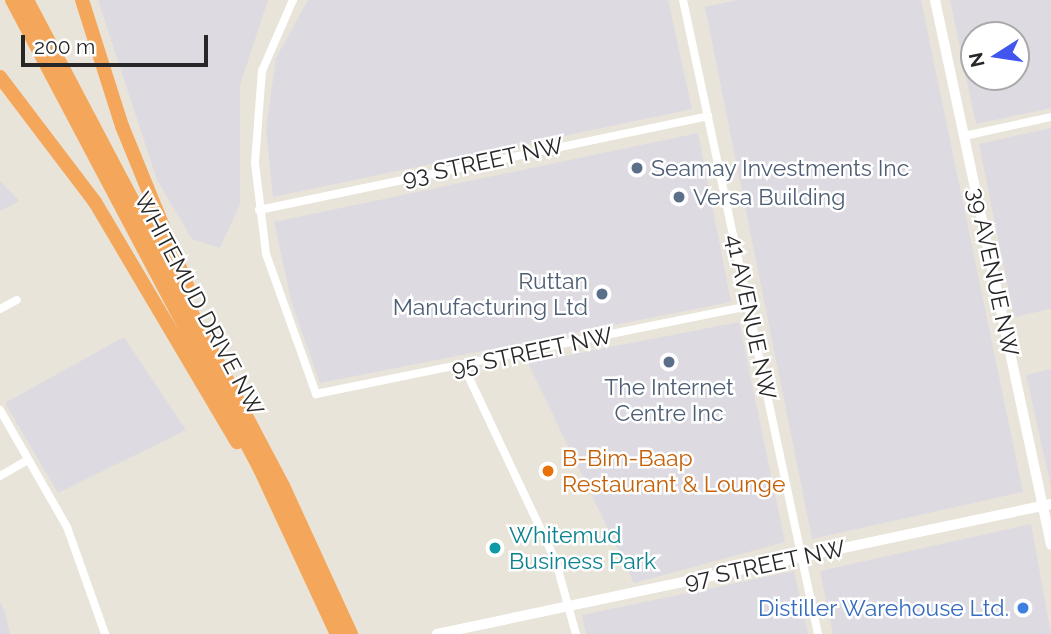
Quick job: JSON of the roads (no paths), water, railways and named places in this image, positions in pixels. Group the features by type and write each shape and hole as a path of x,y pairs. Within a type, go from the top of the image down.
{"highway":[{"name":"WHITEMUD DRIVE NW","path":"12,0 259,467 333,629"},
{"name":"WHITEMUD DRIVE NW","path":"27,0 201,328 351,634"},
{"path":"82,0 122,126 201,328"},
{"path":"2,80 95,202 233,437 259,467"},
{"path":"328,583 360,634"}],"street":[{"path":"259,210 256,119 271,39 293,0"},
{"name":"41 AVENUE NW","path":"683,0 818,634"},
{"name":"39 AVENUE NW","path":"935,0 1047,505 1051,545"},
{"name":"93 STREET NW","path":"259,210 708,116"},
{"path":"964,136 1051,117"},
{"name":"95 STREET NW","path":"259,210 269,267 316,394 464,367 748,306"},
{"path":"0,309 16,300"},
{"path":"464,367 553,555 576,634"},
{"path":"0,410 66,527 106,634"},
{"path":"0,476 28,460"},
{"name":"97 STREET NW","path":"437,634 1047,505"}],"place":[{"name":"Seamay Investments Inc","path":"637,168"},
{"name":"Versa Building","path":"679,197"},
{"name":"Ruttan Manufacturing Ltd","path":"602,294"},
{"name":"The Internet Centre Inc","path":"669,362"},
{"name":"B-Bim-Baap Restaurant & Lounge","path":"548,471"},
{"name":"Whitemud Business Park","path":"495,548"},
{"name":"Distiller Warehouse Ltd.","path":"1023,608"}]}
